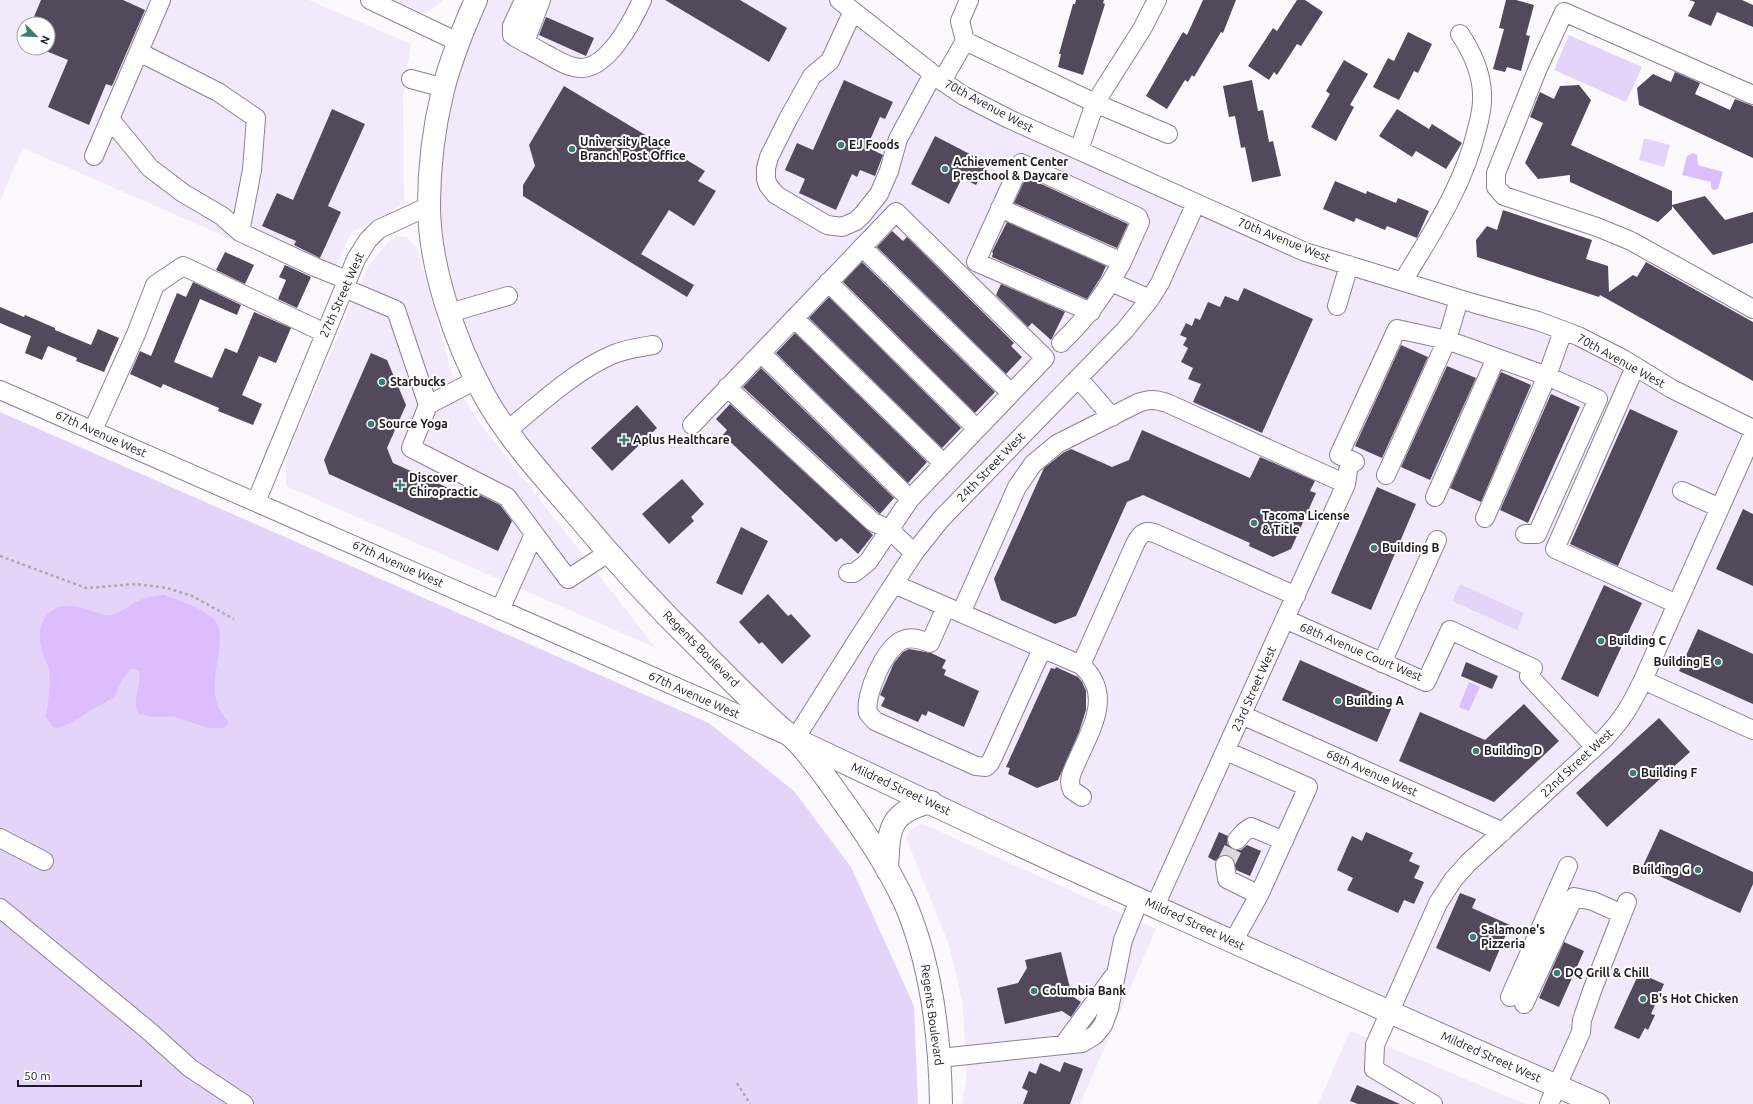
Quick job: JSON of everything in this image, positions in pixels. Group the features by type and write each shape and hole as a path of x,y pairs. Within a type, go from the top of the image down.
{"main road":[{"path":"429,206 437,120 444,88 458,42 476,0"},
{"name":"Regents Boulevard","path":"429,206 433,244 442,290 449,313 464,356 485,397 507,431 608,553 695,644 770,719 795,740 838,795 873,846 887,870 904,901 928,971 939,1042 941,1104"},
{"name":"Mildred Street West","path":"795,740 931,802 1056,862 1148,902 1388,1012 1553,1095 1598,1104"},
{"path":"887,870 889,837 893,824 908,809 931,802"}],"street":[{"path":"94,156 161,0"},
{"path":"370,0 458,42"},
{"path":"524,0 511,30 512,35 568,66 581,68 590,67 599,62 608,54 640,4"},
{"path":"525,42 541,0"},
{"path":"965,41 960,21 969,0"},
{"path":"1079,150 1095,102 1142,29 1157,0"},
{"path":"846,5 830,62 812,76 781,131 769,157 766,168 766,179 768,185 776,195 828,225 842,227 856,221 879,194 889,171 898,140 937,78 965,41"},
{"name":"70th Avenue West","path":"846,5 937,78 964,96 1009,119 1306,252 1538,322 1597,345 1672,389 1753,429"},
{"path":"1753,95 1564,12 1538,68 1496,173 1496,187 1504,196 1597,227 1631,241 1753,309"},
{"path":"1403,281 1448,206 1470,155 1480,115 1482,95 1479,75 1468,47 1460,34"},
{"path":"965,41 1095,102 1168,134"},
{"path":"139,52 218,92 256,118 252,170 240,232"},
{"path":"411,78 444,88"},
{"path":"110,119 150,168 183,193 222,216 240,232 315,267 396,310 428,405 411,448 507,497 568,579 608,553"},
{"path":"1061,343 1091,312 1111,282 1122,262 1140,222 1138,217 1020,163 976,262 1091,312"},
{"name":"24th Street West","path":"795,740 858,638 914,553 957,502 1124,330 1150,299 1169,265 1196,203"},
{"name":"27th Street West","path":"256,502 356,259 368,240 379,229 429,206"},
{"path":"1000,208 1122,262"},
{"path":"692,425 896,212 1045,358 910,499 868,562 854,573 848,574"},
{"path":"862,247 1012,393"},
{"path":"1338,306 1349,265"},
{"path":"93,430 136,334 155,285 183,266 325,333"},
{"path":"828,282 977,429"},
{"path":"1111,282 1150,299"},
{"path":"449,313 508,296"},
{"path":"1386,476 1447,340 1459,299"},
{"path":"794,318 944,464"},
{"path":"1350,472 1339,455 1397,329 1447,340 1548,376 1598,399 1537,534 1525,534"},
{"path":"1485,518 1548,376 1563,331"},
{"path":"507,431 554,393 597,363 623,351 653,345"},
{"path":"761,353 910,499"},
{"path":"1435,496 1496,358"},
{"path":"1635,367 1554,549 1677,604"},
{"path":"1078,378 1112,417"},
{"path":"428,405 476,380"},
{"path":"727,387 873,522 889,529 914,553"},
{"name":"67th Avenue West","path":"0,390 795,740"},
{"path":"1042,648 994,756 986,767 976,766 881,724 872,718 868,713 867,704 870,691 881,667 894,647 906,639 917,639 930,643 954,610 1021,479 1033,464 1050,449 1138,403 1146,400 1158,400 1350,472"},
{"name":"22nd Street West","path":"1433,1104 1374,1069 1375,1045 1388,1012 1438,903 1462,870 1620,722 1633,701 1643,680 1753,434"},
{"name":"23rd Street West","path":"940,1058 1082,1043 1095,1035 1103,1025 1109,1010 1123,940 1148,902 1226,751 1350,472"},
{"path":"1682,491 1720,508"},
{"path":"1081,666 1135,544 1144,531 1159,535 1296,596"},
{"path":"500,610 534,534"},
{"path":"1382,663 1437,540"},
{"path":"894,584 1042,648 1081,666 1089,674 1095,685 1098,697 1098,707 1094,725 1073,769 1070,780 1072,790 1082,797"},
{"name":"68th Avenue Court West","path":"1285,619 1426,682 1450,630 1533,668 1529,676 1595,747"},
{"path":"1643,680 1753,730"},
{"name":"68th Avenue West","path":"1242,715 1503,832"},
{"path":"1226,751 1308,787 1259,895 1233,942"},
{"path":"1237,840 1251,827 1284,841"},
{"path":"0,838 44,861"},
{"path":"1225,865 1227,879 1259,895"},
{"path":"1553,1095 1581,1032 1585,1010 1625,908 1574,897 1517,1000 1568,866"},
{"path":"0,908 150,1031 190,1068 244,1104"}],"path":[{"path":"0,556 86,588 137,584 167,588 192,596 234,619"},
{"path":"737,1082 750,1104"}],"shaded area":[{"path":"0,0 309,0 411,44 403,95 404,204 351,233 329,282 23,148 0,201"},
{"path":"394,0 443,0 431,10 423,13"},
{"path":"476,0 839,0 942,81 1287,244 1538,321 1753,429 1753,1104 1598,1104 770,719 485,397 433,244 444,88"},
{"path":"1569,35 1642,67 1626,102 1554,70"},
{"path":"1644,138 1670,145 1664,167 1639,160"},
{"path":"1693,153 1697,155 1698,165 1723,172 1718,189 1713,190 1711,187 1711,182 1682,175 1687,156"},
{"path":"397,236 407,237 417,248 455,384 479,422 656,648 286,486 286,458 368,266 388,242"},
{"path":"0,412 709,723 794,791 851,867 914,1006 918,1104 0,1104"},
{"path":"1460,584 1524,613 1517,630 1452,601"},
{"path":"164,595 200,609 212,617 216,622 219,629 220,639 215,696 218,706 228,721 228,724 224,728 208,728 173,716 151,717 139,714 136,698 140,676 139,671 131,669 122,680 114,697 68,724 58,728 53,727 46,717 50,677 40,641 41,627 46,615 57,608 70,606 111,615 118,613 141,600"},
{"path":"1469,682 1480,687 1469,711 1459,707"},
{"path":"921,823 1156,929 1080,1104 962,1104 967,1074 962,1000 949,945 906,838 910,831"},
{"path":"1350,1031 1526,1104 1318,1104"}],"building":[{"path":"41,0 123,0 145,10 112,86 106,84 89,125 48,107 68,60 56,55 56,16 34,16"},
{"path":"665,0 740,0 787,28 769,62"},
{"path":"1076,0 1104,0 1103,3 1105,4 1083,75 1058,67 1061,54 1059,54 1073,4 1075,4"},
{"path":"1203,0 1236,0 1223,33 1221,32 1194,77 1192,75 1188,82 1185,80 1167,109 1146,96 1183,32 1187,35"},
{"path":"1297,0 1305,0 1323,12 1301,46 1297,44 1277,75 1274,72 1269,80 1248,66 1273,28 1277,31"},
{"path":"1506,0 1516,0 1534,5 1526,35 1530,36 1521,71 1507,67 1505,72 1493,69 1504,29 1499,28"},
{"path":"1689,0 1742,0 1753,5 1753,27 1717,12 1711,26 1688,16 1695,2"},
{"path":"546,17 594,38 586,56 539,35"},
{"path":"1408,32 1432,44 1418,73 1414,71 1399,100 1373,87 1388,58 1394,61"},
{"path":"1344,60 1368,74 1350,105 1354,107 1336,141 1311,127 1330,94 1326,91"},
{"path":"1675,72 1700,83 1695,94 1730,110 1735,99 1753,106 1753,158 1639,105 1637,88 1653,74 1671,82"},
{"name":"EJ Foods","path":"844,80 893,102 885,119 880,117 867,147 883,155 875,176 860,170 857,177 852,174 836,210 799,193 805,179 785,170 797,143 813,150"},
{"path":"1252,80 1258,111 1263,110 1269,142 1273,141 1281,176 1252,182 1245,147 1241,148 1235,116 1229,117 1223,86"},
{"path":"1579,85 1591,100 1571,145 1672,191 1672,205 1705,196 1725,220 1753,212 1753,243 1713,255 1672,206 1672,209 1658,222 1570,182 1570,175 1538,179 1525,163 1543,123 1530,117 1540,92 1554,99 1560,86"},
{"path":"564,86 705,171 698,181 716,191 694,226 669,210 641,254 694,285 687,297 523,196 523,185 535,166 529,145"},
{"path":"332,109 365,124 328,206 341,212 320,258 294,245 296,241 262,226 277,193 293,200"},
{"path":"1397,109 1429,129 1432,124 1462,143 1446,169 1416,151 1412,157 1379,136"},
{"name":"Achievement Center Preschool & Daycare","path":"935,136 987,163 976,185 962,178 949,204 911,184"},
{"path":"1026,177 1128,224 1117,248 1014,203"},
{"path":"1335,181 1366,194 1367,191 1396,203 1398,198 1429,211 1417,238 1387,226 1385,230 1356,218 1354,222 1323,209"},
{"path":"1503,210 1592,240 1586,259 1608,266 1609,292 1633,275 1637,277 1646,262 1753,322 1753,381 1600,295 1599,297 1477,257 1476,240 1487,226 1497,230"},
{"path":"1007,222 1106,266 1087,299 992,257 992,252"},
{"path":"892,231 903,241 907,237 1014,343 1011,346 1022,357 1006,374 877,247"},
{"path":"225,252 254,265 245,284 216,270"},
{"path":"862,262 995,392 975,413 843,282"},
{"path":"285,265 311,277 297,308 278,299 286,280 279,277"},
{"path":"193,282 241,305 237,315 200,299 174,362 212,378 225,348 237,353 254,312 291,328 276,363 259,356 242,395 262,404 253,425 218,411 219,408 163,384 161,388 130,374 140,351 151,356 177,293 186,297"},
{"path":"1001,284 1065,312 1051,340 1032,323 1028,327 996,295"},
{"path":"1244,288 1313,319 1262,433 1193,402 1201,384 1188,379 1193,368 1181,362 1188,348 1183,345 1187,338 1180,335 1186,323 1192,326 1195,318 1200,320 1208,302 1220,307 1225,296 1238,301"},
{"path":"829,297 961,428 942,448 809,318"},
{"path":"0,307 24,317 25,315 55,328 55,330 91,345 98,329 119,338 104,372 76,361 77,358 48,346 42,360 25,353 31,336 0,323"},
{"path":"795,333 927,462 908,483 776,353"},
{"path":"1401,345 1428,357 1382,458 1355,446"},
{"path":"371,353 387,360 406,405 387,448 393,463 464,495 474,492 500,505 512,521 498,551 329,474 324,460"},
{"path":"1447,366 1476,378 1430,480 1401,467"},
{"path":"761,368 894,498 880,514 743,387"},
{"path":"1501,372 1531,385 1481,502 1450,488"},
{"path":"1551,394 1580,407 1528,523 1500,510"},
{"path":"730,404 873,535 858,554 841,538 836,542 723,435 727,430 716,419"},
{"path":"637,405 657,428 612,471 591,448"},
{"path":"1630,409 1678,431 1618,566 1570,544"},
{"name":"Tacoma License & Title","path":"1142,430 1250,478 1260,457 1315,481 1310,491 1316,493 1291,549 1273,557 1249,546 1250,543 1143,495 1127,502 1076,616 1055,624 1001,600 994,579 1044,468 1063,453 1071,449 1112,467 1129,460"},
{"path":"682,479 704,504 691,517 694,521 669,544 642,514"},
{"name":"Building B","path":"1377,487 1416,504 1371,610 1331,593"},
{"path":"1743,509 1753,514 1753,586 1716,569"},
{"path":"741,527 768,541 742,595 716,583"},
{"name":"Building C","path":"1604,585 1642,603 1598,697 1561,679"},
{"path":"768,594 788,616 791,614 811,636 782,664 762,642 759,644 739,622"},
{"name":"Building E","path":"1698,629 1753,654 1753,704 1679,671"},
{"path":"909,649 931,653 946,660 942,668 946,670 944,675 979,691 964,727 928,711 926,716 922,714 918,722 881,706 885,698 880,695 894,663 903,652"},
{"name":"Building A","path":"1300,660 1394,702 1377,742 1282,700"},
{"path":"1466,662 1498,676 1492,689 1461,676"},
{"path":"1056,667 1078,677 1082,682 1086,691 1086,710 1079,732 1058,780 1037,788 1008,774 1010,768 1006,767 1051,668 1055,669"},
{"name":"Building D","path":"1524,704 1559,741 1494,802 1399,761 1420,712 1485,740"},
{"name":"Building F","path":"1659,718 1690,752 1607,827 1576,793"},
{"name":"Building G","path":"1660,829 1753,872 1753,884 1740,913 1642,868"},
{"path":"1219,832 1228,836 1227,844 1235,850 1241,850 1247,845 1261,851 1250,876 1236,870 1233,859 1229,855 1223,855 1215,861 1208,857"},
{"path":"1366,832 1413,853 1409,861 1420,866 1414,878 1424,882 1414,904 1404,900 1398,913 1347,890 1353,878 1337,870 1352,836 1362,841"},
{"name":"Salamone's Pizzeria","path":"1460,893 1476,899 1472,908 1510,925 1490,972 1436,948"},
{"name":"DQ Grill & Chill","path":"1564,942 1584,951 1559,1007 1539,998"},
{"name":"Columbia Bank","path":"1061,952 1072,996 1081,1002 1071,1017 1062,1011 1005,1024 997,988 1018,983 1027,968 1025,960"},
{"name":"B's Hot Chicken","path":"1639,973 1664,984 1651,1014 1655,1015 1648,1030 1645,1028 1639,1039 1614,1028"},
{"path":"1064,1062 1083,1069 1070,1104 1023,1104 1028,1091 1022,1088 1029,1071 1036,1074 1040,1063 1060,1072"},
{"path":"1357,1085 1400,1104 1358,1104 1350,1101"}],"tunnel":[{"path":"1225,865 1237,840"}],"place":[{"name":"EJ Foods","path":"841,145"},
{"name":"University Place Branch Post Office","path":"572,149"},
{"name":"Achievement Center Preschool & Daycare","path":"945,169"},
{"name":"Starbucks","path":"382,382"},
{"name":"Source Yoga","path":"371,424"},
{"name":"Aplus Healthcare","path":"624,440"},
{"name":"Discover Chiropractic","path":"400,485"},
{"name":"Tacoma License & Title","path":"1254,523"},
{"name":"Building B","path":"1374,548"},
{"name":"Building C","path":"1601,641"},
{"name":"Building E","path":"1718,662"},
{"name":"Building A","path":"1338,701"},
{"name":"Building D","path":"1476,751"},
{"name":"Building F","path":"1633,773"},
{"name":"Building G","path":"1698,870"},
{"name":"Salamone's Pizzeria","path":"1473,937"},
{"name":"DQ Grill & Chill","path":"1557,973"},
{"name":"Columbia Bank","path":"1034,991"},
{"name":"B's Hot Chicken","path":"1643,999"}]}
